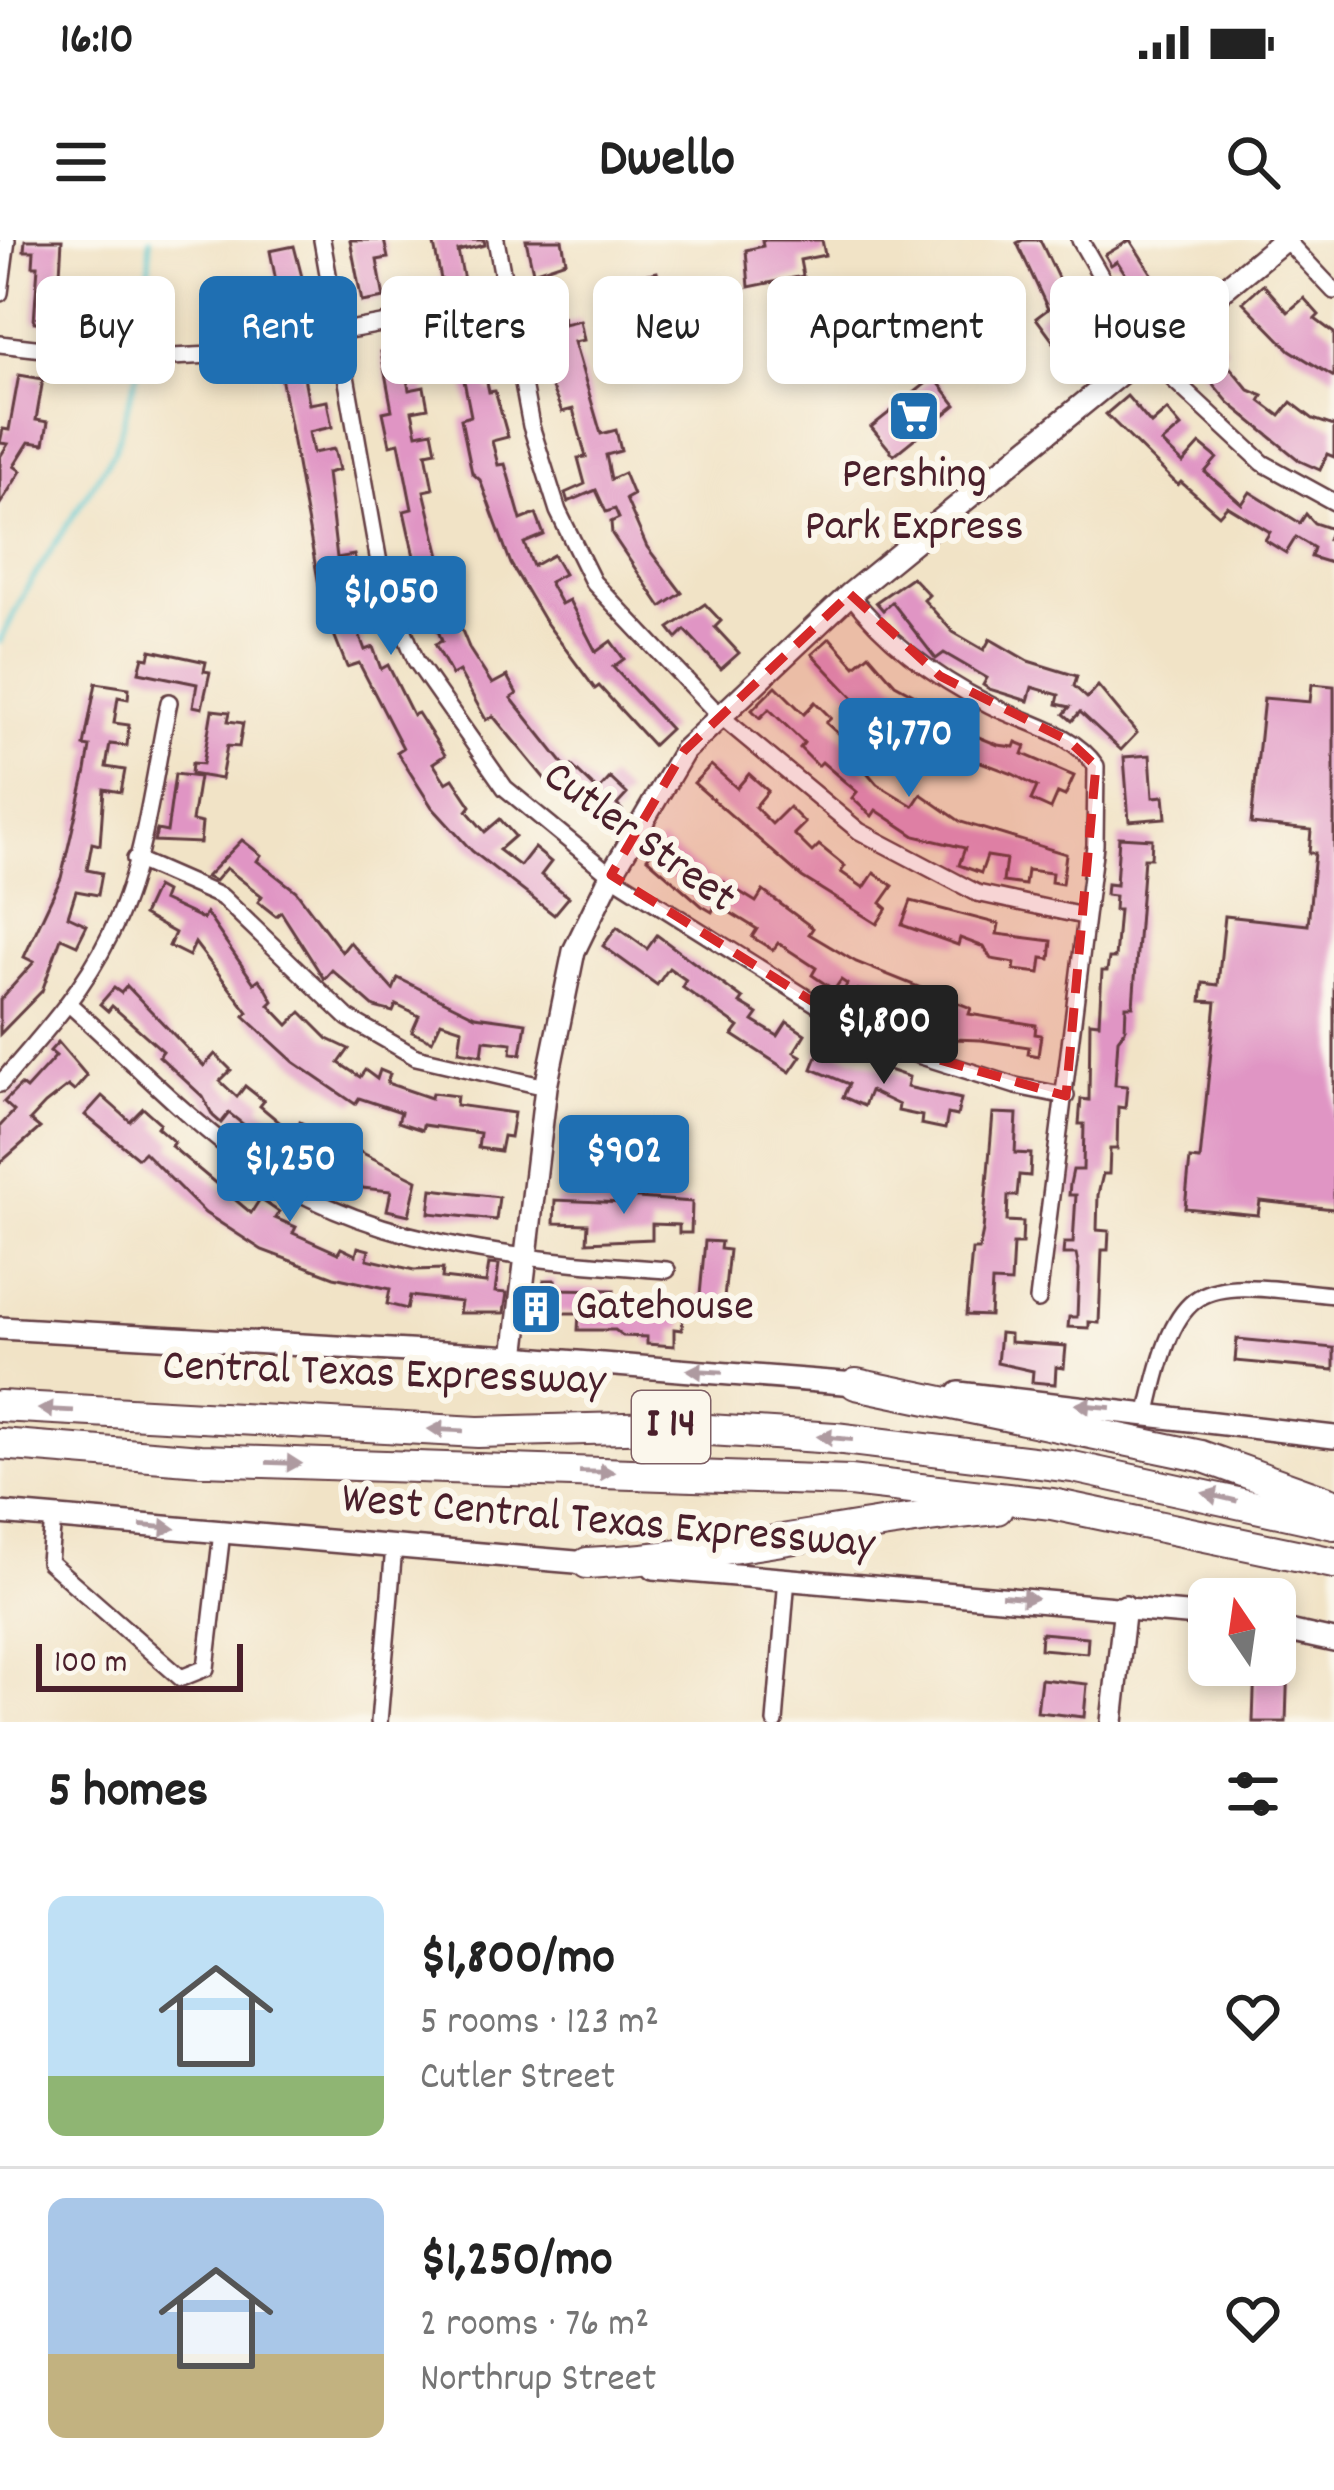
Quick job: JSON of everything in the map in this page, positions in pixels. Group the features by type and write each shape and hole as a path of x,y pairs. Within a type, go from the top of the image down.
{"highway":[{"path":"856,1384 1202,1456 1334,1504"},
{"name":"Central Texas Expressway","path":"0,1406 478,1432 661,1427 835,1438 1073,1467 1334,1524"},
{"name":"Central Texas Expressway","path":"0,1444 355,1466 746,1474 1052,1504 1334,1563"},
{"path":"587,1564 691,1558 909,1517 1052,1504"}],"main road":[{"path":"1229,285 1285,240"},
{"path":"514,1357 547,1087 574,951 611,875 684,751 850,594 1107,384"},
{"path":"0,1328 514,1357 856,1384 1148,1412 1334,1436"},
{"name":"West Central Texas Expressway","path":"0,1513 1188,1614"},
{"path":"1112,1722 1125,1606"},
{"path":"1296,1633 1334,1641"}],"street":[{"path":"0,293 7,240"},
{"name":"Cutler Street","path":"322,240 327,276"},
{"path":"496,240 502,276"},
{"path":"1079,240 1100,276"},
{"path":"1285,240 1334,291"},
{"path":"0,344 129,359 199,356"},
{"name":"Cutler Street","path":"346,384 381,574 416,661 505,788 611,875 878,1042 1016,1086 1066,1096"},
{"path":"523,384 558,512 592,582 718,714 859,832 977,893 1083,916"},
{"path":"1178,384 1263,463 1334,502"},
{"path":"850,594 873,625 940,676 1086,751 1096,766 1098,790 1066,1096 1038,1300"},
{"path":"0,1084 69,1004 112,933 135,859 170,702"},
{"path":"135,859 222,897 348,1018 416,1057 547,1087"},
{"path":"69,1004 233,1151 300,1194 398,1234 524,1259 668,1270"},
{"path":"1148,1412 1174,1321 1205,1290 1248,1286 1334,1295"},
{"path":"53,1518 49,1562 182,1678 206,1668 222,1532"},
{"path":"379,1722 394,1547"},
{"path":"775,1722 787,1578"}],"highlighted area":[{"path":"850,594 940,676 1069,741 1096,766 1066,1096 877,1042 611,875 684,751"}],"building":[{"path":"25,240 62,240 60,276 37,276 34,251 24,251"},
{"path":"350,240 384,240 388,258 377,260 381,299 362,302"},
{"path":"433,240 484,240 485,245 458,251 463,276 440,276"},
{"path":"526,240 562,240 566,261 533,272"},
{"path":"762,240 822,240 825,255 800,260 803,276 767,276 767,283 749,287 746,250 763,246"},
{"path":"1040,240 1057,276 1050,276 1050,337 1036,318 1048,309 1017,243"},
{"path":"1130,240 1153,276 1127,276 1117,261 1111,265 1105,255"},
{"path":"294,246 302,276 275,276 270,251"},
{"path":"1263,284 1288,312 1304,298 1319,315 1315,319 1334,333 1334,377 1290,350 1243,302"},
{"path":"580,320 584,340 574,342 601,434 616,430 621,451 606,455 611,479 624,473 633,495 626,499 647,547 682,593 661,607 612,534 611,522 619,518 615,509 606,512 596,490 568,502 565,493 585,484 578,458 586,457 573,409 562,412 551,386 569,384 569,323"},
{"path":"1229,366 1280,416 1291,402 1313,419 1334,426 1334,457 1327,454 1320,470 1300,461 1229,403 1213,384 1229,384"},
{"path":"19,375 36,378 36,384 42,384 36,420 48,422 44,444 29,442 14,466 21,471 0,504 0,457 8,444 0,443 3,429 9,430"},
{"path":"282,384 305,384 309,404 327,401 332,427 309,432 313,453 334,449 339,470 327,473 337,558 354,555 359,576 337,581 343,607 365,599 372,620 356,626 365,650 373,647 381,669 388,665 413,715 418,713 445,755 433,763 446,783 453,779 471,806 467,811 485,832 500,819 515,836 499,850 520,866 534,848 551,862 541,875 569,897 554,915 472,851 432,807 397,752 403,748 359,663 347,667 323,607"},
{"path":"387,384 408,384 409,390 424,387 428,408 412,411 417,434 432,431 436,451 426,453 433,489 424,491 447,585 453,582 461,602 452,606 470,650 492,684 507,676 517,694 511,698 568,770 572,766 598,791 610,778 627,794 617,805 622,810 606,826 565,788 559,796 493,716 486,720 459,671 452,675 435,644 442,641 421,588 404,511 412,509 399,443 390,445 383,412 392,410"},
{"path":"465,384 487,384 489,392 495,391 508,437 492,441 498,465 505,464 521,520 536,514 544,535 524,543 533,566 553,555 564,574 549,582 561,604 569,600 596,652 611,641 624,659 613,667 670,729 653,745 599,686 595,689 544,620 511,564 480,480 472,473 461,419 471,416"},
{"name":"Pershing Park Express","path":"925,384 940,384 956,405 894,455 871,427"},
{"path":"1127,396 1151,424 1167,410 1181,427 1162,443 1183,463 1200,444 1217,458 1205,472 1242,504 1250,492 1300,523 1306,514 1314,523 1332,529 1328,540 1334,542 1334,564 1311,557 1314,548 1296,537 1286,553 1265,540 1270,532 1227,506 1219,515 1181,482 1178,485 1106,414"},
{"path":"912,577 929,595 924,600 953,632 984,650 990,639 1028,661 1077,676 1074,686 1087,698 1098,686 1137,733 1121,750 1080,712 1072,721 1064,714 1070,707 1057,704 1059,695 1032,687 1028,701 989,689 983,685 987,678 944,653 936,659 892,602 883,610 876,602"},
{"path":"705,604 721,621 715,627 739,653 721,669 685,630 677,638 669,628"},
{"path":"830,638 855,666 869,654 895,684 915,695 905,709 925,724 930,717 998,745 1014,747 1016,742 1026,746 1023,754 1074,776 1065,796 1058,793 1051,809 1031,800 1037,787 1013,774 925,741 919,749 860,705 812,654"},
{"path":"151,650 206,662 204,671 210,672 202,708 193,706 197,684 139,672 143,657 149,658"},
{"path":"96,683 129,688 128,699 118,697 114,723 129,725 127,746 110,744 106,767 125,770 121,792 104,789 100,845 92,843 87,870 102,873 98,895 76,891 68,916 87,925 77,945 61,938 42,991 0,1034 0,1000 34,962 24,957 61,878 86,771 90,747 84,746"},
{"path":"1312,684 1334,686 1334,1209 1260,1201 1258,1215 1185,1208 1190,1159 1200,1160 1216,1002 1201,1001 1203,983 1218,985 1225,916 1308,925 1315,853 1309,853 1311,830 1251,824 1264,698 1310,702"},
{"path":"776,686 804,714 815,702 831,718 826,723 859,752 854,757 877,784 913,806 921,794 961,822 1066,854 1062,884 1051,882 1052,873 1027,870 1025,885 1003,882 1006,859 987,856 981,873 959,865 965,848 915,836 876,810 872,816 852,798 857,792 822,762 818,766 800,748 804,743 769,709 760,718 752,710"},
{"path":"212,710 230,712 228,721 243,723 239,747 227,746 221,779 191,774 192,763 203,764"},
{"path":"1150,755 1153,797 1164,796 1166,818 1129,821 1124,757"},
{"path":"711,765 737,788 749,774 768,791 755,807 772,824 789,807 805,823 794,834 812,852 819,845 845,866 841,872 864,888 874,873 893,886 881,903 887,908 877,924 802,877 694,783"},
{"path":"175,774 199,777 192,821 202,823 200,843 154,841 157,830 167,832"},
{"path":"1119,837 1152,839 1151,858 1144,858 1133,1006 1126,1006 1125,1030 1118,1039 1115,1085 1127,1086 1125,1108 1118,1107 1117,1149 1110,1149 1109,1174 1103,1174 1098,1195 1097,1230 1109,1231 1108,1250 1102,1250 1099,1323 1089,1322 1089,1328 1068,1327 1069,1317 1077,1317 1079,1269 1076,1254 1063,1254 1064,1243 1073,1243 1076,1195 1069,1195 1070,1184 1073,1170 1083,1170 1084,1124 1079,1124 1081,1099 1089,1100 1090,1022 1099,1023 1102,971 1107,971 1109,958 1115,958 1119,910 1114,910 1115,896 1106,895 1107,884 1116,885"},
{"path":"242,840 261,855 257,861 296,891 342,952 350,942 393,990 398,978 475,1016 526,1023 521,1054 511,1053 512,1043 484,1040 482,1055 459,1051 462,1029 441,1022 432,1041 412,1032 419,1016 396,1005 393,1012 374,1007 332,970 324,979 281,912 276,916 258,902 262,896 226,868 215,881 206,877"},
{"path":"661,840 717,883 719,879 756,902 763,891 813,928 809,934 856,962 971,1008 969,1014 1036,1025 1035,1034 1041,1035 1038,1056 1028,1054 1029,1047 981,1040 953,1039 951,1045 930,1038 935,1021 912,1014 910,1020 880,1008 883,1000 858,990 852,1003 841,998 847,984 841,980 834,990 812,975 816,968 778,943 773,950 752,937 757,929 716,904 712,912 702,906 647,858"},
{"path":"156,887 165,892 162,900 203,919 206,913 254,983 259,979 266,988 273,1001 269,1005 288,1025 301,1012 328,1039 349,1049 339,1063 360,1077 365,1070 377,1079 380,1070 390,1074 387,1083 431,1098 432,1093 457,1096 456,1105 514,1113 510,1137 503,1136 500,1151 478,1148 480,1133 423,1125 422,1130 398,1122 401,1112 359,1098 355,1104 294,1062 244,1016 248,1012 195,943 189,956 169,946 175,933 143,915"},
{"path":"911,901 999,924 997,934 1052,941 1050,959 1042,958 1040,973 1014,970 1015,963 991,959 984,947 960,938 958,945 902,925"},
{"path":"617,927 647,949 657,935 743,999 740,1003 758,1014 753,1021 778,1036 787,1022 805,1034 794,1052 801,1056 790,1072 733,1035 739,1027 682,987 686,980 669,968 657,985 603,946"},
{"path":"127,986 204,1066 215,1054 231,1070 220,1081 237,1097 245,1086 264,1101 260,1106 284,1126 269,1145 229,1113 221,1123 203,1097 159,1056 163,1051 112,1006 108,1011 100,1004 114,988 121,993"},
{"path":"824,1038 834,1042 831,1050 909,1077 907,1087 961,1099 957,1116 948,1114 945,1129 921,1124 922,1116 898,1111 899,1105 870,1091 864,1106 843,1097 849,1084 812,1069"},
{"path":"58,1042 87,1076 74,1091 68,1086 45,1104 30,1120 40,1128 0,1163 0,1126 14,1111 4,1102 21,1085 26,1089 56,1056 50,1051"},
{"path":"102,1096 130,1121 143,1108 174,1142 171,1146 251,1213 260,1199 279,1212 275,1218 296,1227 293,1233 338,1253 341,1248 356,1255 358,1247 369,1250 367,1259 414,1270 443,1269 442,1278 486,1283 489,1264 499,1265 495,1292 507,1293 504,1313 459,1313 461,1302 410,1296 407,1309 387,1304 390,1289 334,1277 262,1250 205,1213 144,1152 138,1158 85,1115"},
{"path":"993,1113 1017,1114 1015,1153 1031,1154 1030,1176 1019,1175 1017,1196 1008,1196 1007,1221 1023,1222 1022,1244 1013,1244 1011,1283 992,1282 990,1316 966,1315 972,1250 979,1250 983,1231"},
{"path":"300,1122 417,1180 409,1215 387,1210 391,1191 353,1187 336,1177 340,1171 315,1157 306,1172 287,1161"},
{"path":"432,1189 499,1197 496,1220 429,1213"},
{"path":"624,1197 692,1202 691,1233 679,1233 679,1225 652,1224 652,1239 587,1242 588,1224 554,1223 555,1200 624,1203"},
{"path":"705,1241 721,1242 720,1249 729,1250 723,1308 699,1306"},
{"path":"544,1280 555,1280 555,1289 614,1290 614,1300 627,1301 627,1310 683,1312 682,1330 674,1329 674,1346 647,1344 647,1337 623,1336 615,1330 578,1330 579,1313 534,1313"},
{"path":"1000,1333 1010,1334 1010,1342 1066,1346 1064,1368 1056,1367 1055,1384 1032,1382 1033,1371 997,1363"},
{"path":"1237,1339 1334,1348 1334,1370 1235,1361"},
{"path":"1041,1633 1088,1637 1087,1653 1040,1649"},
{"path":"1041,1679 1087,1684 1084,1717 1037,1712"},
{"path":"1254,1686 1287,1686 1286,1722 1253,1722"}],"waterway":[{"path":"149,276 150,240"},
{"path":"0,642 27,588 115,450 134,384"}],"place":[{"name":"Pershing Park Express","path":"914,416"},
{"name":"Gatehouse","path":"536,1309"}]}
